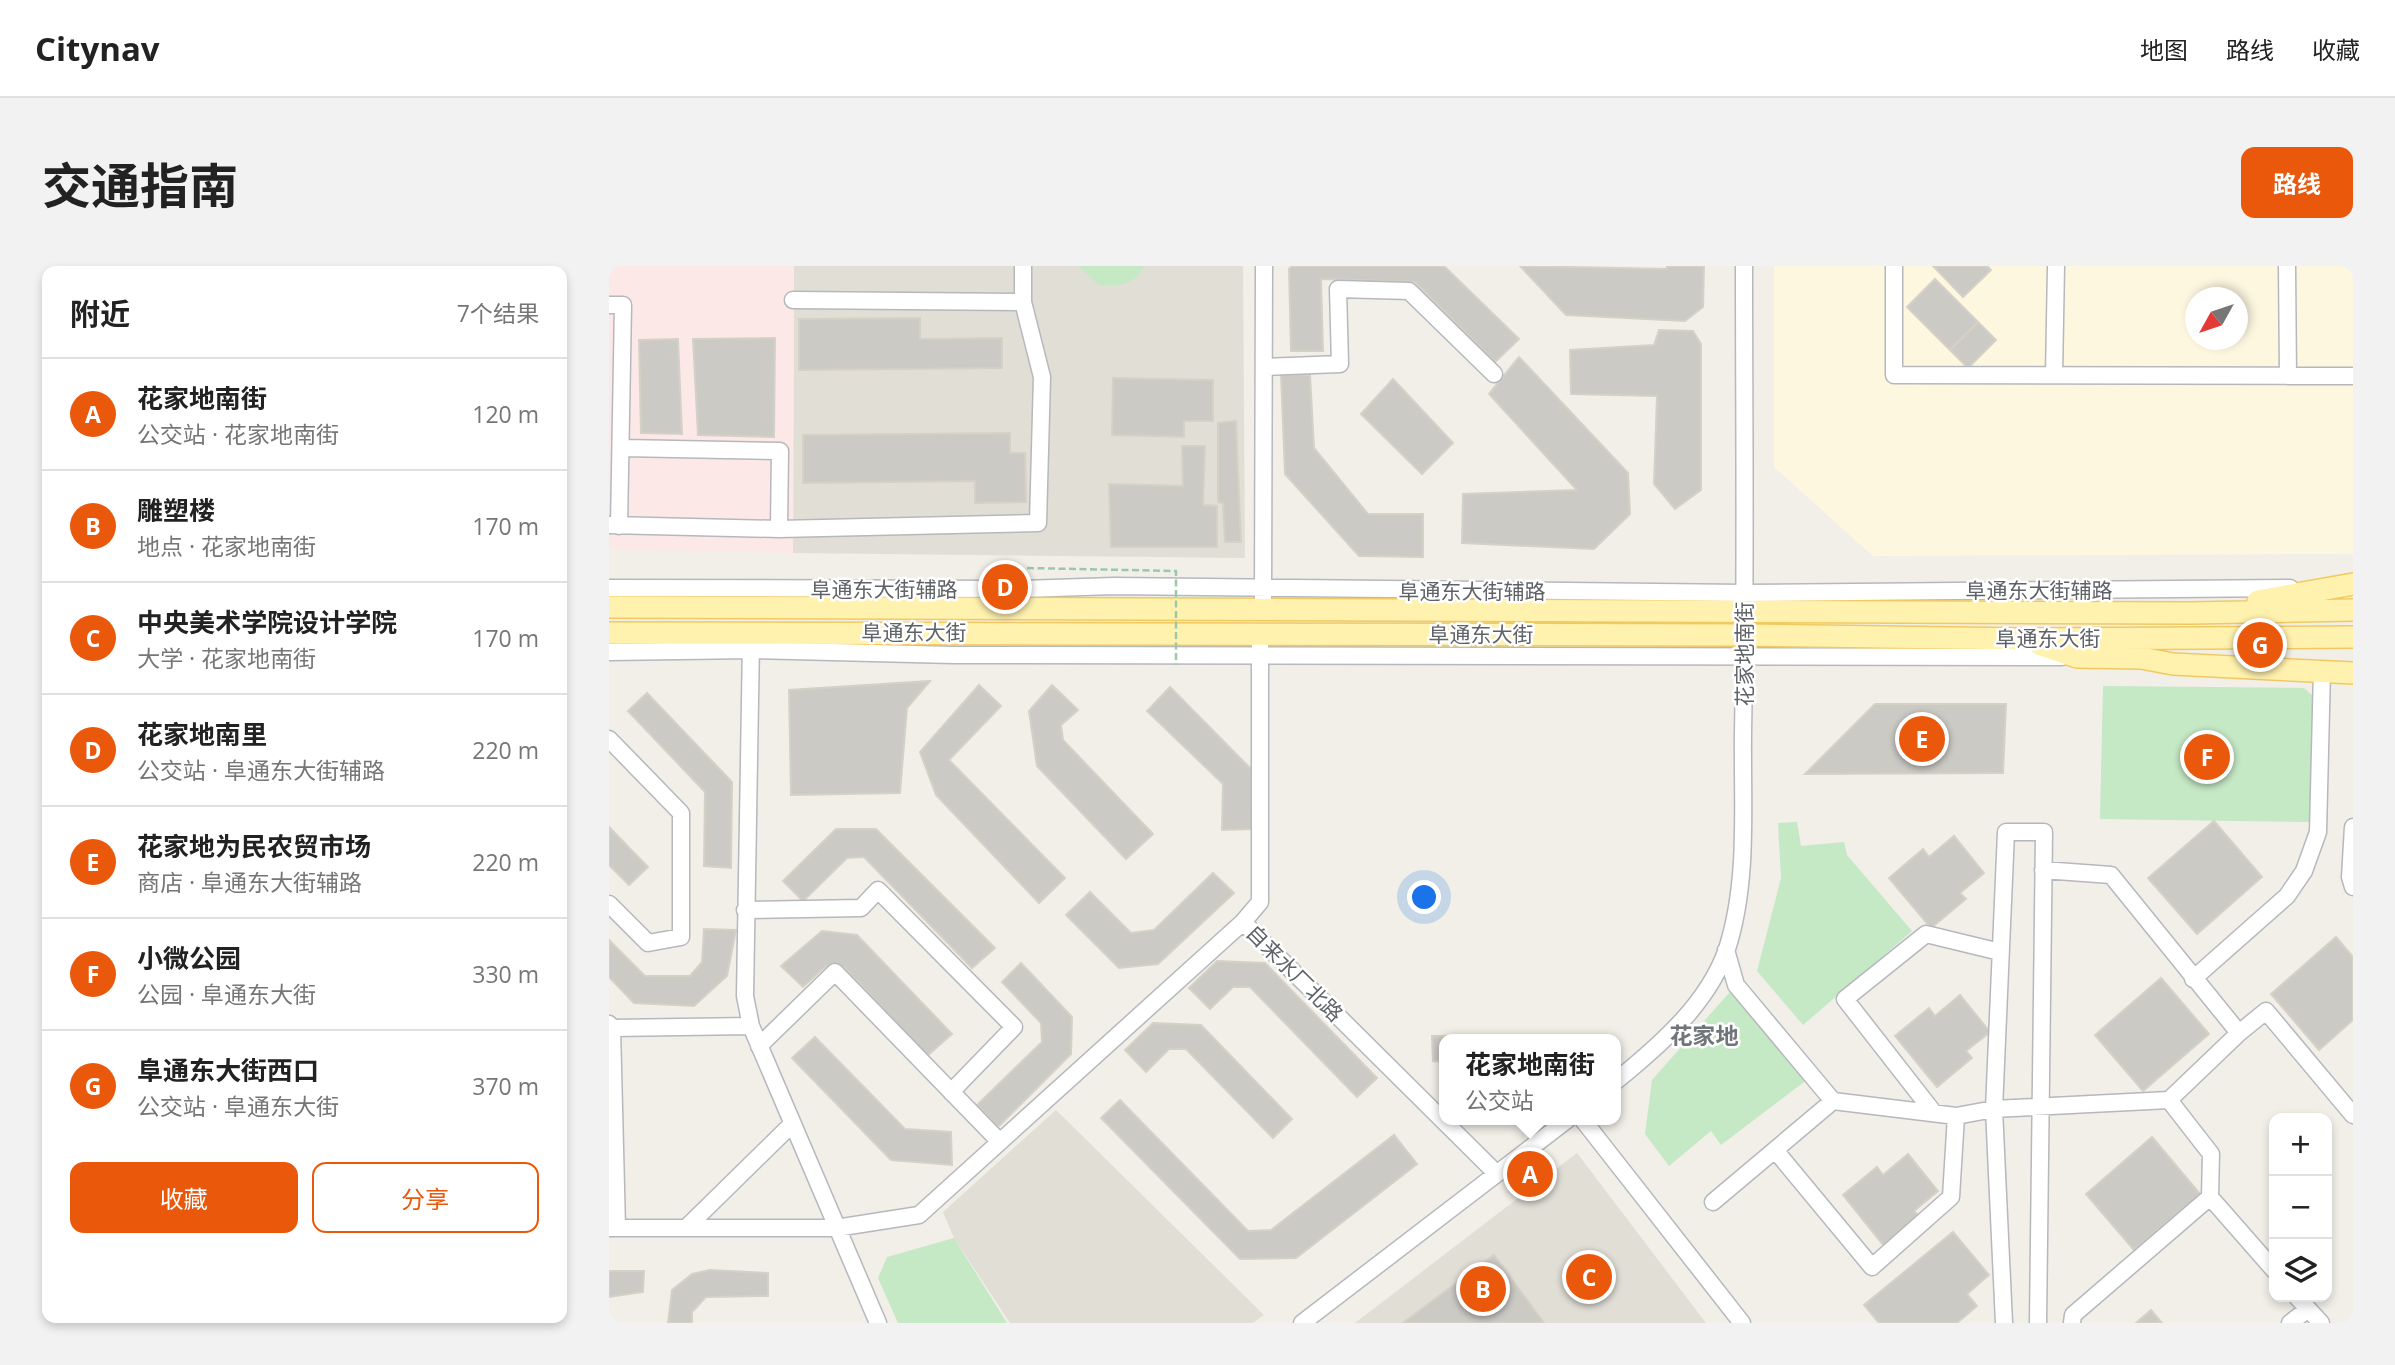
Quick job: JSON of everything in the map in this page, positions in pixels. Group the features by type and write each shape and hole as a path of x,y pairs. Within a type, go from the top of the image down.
{"main road":[{"path":"2191,613 2344,586"},
{"name":"阜通东大街","path":"609,607 1263,600 1745,602 2191,613 2353,610"},
{"name":"阜通东大街","path":"609,633 751,642 1260,644 1745,645 2023,639 2353,637"},
{"path":"2023,639 2077,657 2141,658 2173,664 2353,673"}],"street":[{"path":"609,305 624,305 623,448 614,525 779,529 1038,523 1042,377 1023,302 1023,266"},
{"path":"1263,600 1266,367 1264,266"},
{"name":"花家地南街","path":"1621,1078 1663,1042 1700,997 1726,950 1741,880 1745,645 1744,266"},
{"path":"1894,266 1894,375 2353,376"},
{"path":"2054,375 2056,266"},
{"path":"2287,266 2287,376"},
{"path":"1266,367 1341,363 1338,289 1398,290 1409,291 1494,374"},
{"path":"793,300 1023,302"},
{"path":"623,448 780,451 779,529"},
{"name":"阜通东大街辅路","path":"609,587 1023,589 1114,586 1263,600"},
{"name":"阜通东大街辅路","path":"1745,602 2344,586"},
{"path":"609,652 751,642 745,996 751,1026 759,1046 878,1323"},
{"name":"自来水厂北路","path":"1260,644 1260,902 1243,922 1439,1117"},
{"path":"1745,645 2077,657"},
{"path":"2193,979 2287,896 2304,871 2318,832 2322,670"},
{"path":"609,739 681,813 681,937 648,943 609,904"},
{"path":"2353,827 2350,877 2353,887"},
{"path":"2004,1323 1994,1109 2006,832 2044,832 2038,1323"},
{"path":"2043,870 2111,875 2239,1033"},
{"path":"745,910 860,908 878,890 1014,1027 951,1091"},
{"path":"751,1026 611,1026 613,1228 837,1228 919,1215 1243,922"},
{"path":"1934,1113 1845,999 1926,934 2000,952"},
{"path":"1726,950 1736,985 1833,1101 1957,1116 1994,1109 2169,1100 2239,1033 2266,1012 2353,1115"},
{"path":"759,1046 835,972 1000,1142"},
{"path":"2169,1100 2211,1154 2210,1197 2269,1264"},
{"path":"1713,1202 1833,1101"},
{"path":"1775,1150 1872,1267 1951,1198 1957,1116"},
{"path":"686,1228 792,1124"},
{"name":"自来水厂北路","path":"1447,1125 1496,1174"},
{"path":"1302,1323 1560,1125"},
{"path":"1587,1125 1742,1323"},
{"path":"2072,1323 2073,1315 2210,1197"},
{"path":"2290,1323 2302,1303 2321,1323"}],"path":[{"path":"1027,568 1176,571 1176,665"}],"shaded area":[{"path":"609,266 794,266 793,553 609,549"},
{"path":"794,266 1243,266 1245,558 793,553"},
{"path":"1774,266 2353,266 2353,554 1873,556 1774,467"},
{"path":"1056,1110 1264,1315 1253,1323 1010,1323 954,1238 943,1212"},
{"path":"1577,1153 1706,1323 1355,1323"}],"green space":[{"path":"1078,266 1144,266 1131,281 1119,285 1099,285"},
{"path":"2103,686 2304,688 2313,696 2312,822 2100,819"},
{"path":"1797,822 1801,846 1844,842 1847,855 1912,931 1803,1025 1757,971 1781,878 1778,823"},
{"path":"1736,985 1812,1076 1721,1145 1711,1131 1669,1166 1645,1134 1652,1080"},
{"path":"954,1238 1007,1323 898,1323 878,1278 887,1257"}],"building":[{"path":"1292,266 1444,266 1519,339 1495,362 1415,282 1321,279 1323,351 1291,351 1289,269"},
{"path":"1520,266 1667,269 1667,266 1704,266 1703,307 1685,321 1566,315"},
{"path":"1933,266 1987,266 1991,270 1963,297"},
{"path":"1935,279 1978,322 1950,350 1907,307"},
{"path":"920,318 920,339 1002,338 1002,368 799,370 799,319"},
{"path":"1978,322 1996,340 1968,368 1950,350"},
{"path":"1659,330 1693,331 1701,344 1701,490 1675,509 1654,484 1657,396 1571,394 1570,350 1654,345"},
{"path":"775,338 774,437 698,435 693,339"},
{"path":"678,339 682,434 641,433 639,340"},
{"path":"1519,357 1628,473 1630,514 1594,549 1462,543 1463,494 1577,490 1489,394"},
{"path":"1281,374 1310,375 1314,448 1368,514 1423,514 1423,557 1359,556 1285,474"},
{"path":"1113,378 1213,380 1213,421 1184,421 1184,437 1112,435"},
{"path":"1393,379 1453,443 1422,474 1361,414"},
{"path":"1236,421 1241,542 1225,542 1223,503 1218,502 1218,423"},
{"path":"1010,433 1010,453 1025,453 1026,502 975,503 975,481 803,483 803,435"},
{"path":"1182,446 1205,446 1203,505 1217,506 1217,547 1111,547 1109,484 1183,486"},
{"path":"930,681 907,708 900,793 791,795 789,690"},
{"path":"979,685 1001,706 949,760 1065,878 1039,903 936,795 920,752"},
{"path":"1052,685 1078,710 1061,725 1063,740 1153,834 1126,859 1037,766 1029,711"},
{"path":"1170,687 1251,769 1252,829 1222,830 1223,784 1147,711"},
{"path":"647,693 732,782 731,868 704,866 705,792 628,711"},
{"path":"1875,704 2006,704 2003,773 1805,774"},
{"path":"2214,821 2262,877 2197,934 2148,878"},
{"path":"609,827 648,867 629,885 609,865"},
{"path":"836,829 876,829 995,948 972,968 864,857 847,858 803,901 783,881"},
{"path":"1954,836 1984,873 1960,893 1966,899 1931,928 1889,878 1923,849 1929,857"},
{"path":"1213,873 1234,893 1158,964 1119,968 1066,915 1090,892 1131,933 1154,930"},
{"path":"704,929 736,930 727,976 694,1006 634,1003 609,977 609,940 645,976 690,976 702,962"},
{"path":"822,931 857,935 952,1034 927,1056 845,968 826,966 803,987 781,966"},
{"path":"2336,937 2353,957 2353,1020 2319,1050 2271,994"},
{"path":"1217,961 1265,963 1377,1078 1357,1097 1250,987 1233,987 1210,1009 1189,988"},
{"path":"1021,963 1072,1017 1071,1054 998,1127 977,1105 1042,1042 1041,1023 1002,982"},
{"path":"2161,978 2209,1034 2143,1091 2095,1035"},
{"path":"1960,995 1990,1032 1966,1051 1972,1058 1937,1087 1895,1036 1929,1008 1935,1016"},
{"path":"1153,1023 1201,1025 1292,1119 1273,1138 1186,1049 1169,1049 1146,1072 1125,1050"},
{"path":"1432,1036 1439,1036 1439,1062 1433,1061"},
{"path":"815,1037 905,1129 951,1132 952,1165 891,1160 792,1058"},
{"path":"1120,1100 1248,1231 1271,1230 1394,1135 1417,1164 1296,1258 1240,1259 1101,1118"},
{"path":"2152,1137 2200,1194 2134,1250 2086,1194"},
{"path":"1908,1154 1938,1191 1914,1211 1920,1217 1884,1246 1843,1195 1877,1167 1883,1175"},
{"path":"1953,1232 1989,1275 1967,1294 1977,1306 1957,1323 1879,1323 1864,1305"},
{"path":"1494,1255 1544,1323 1404,1323 1404,1322"},
{"path":"710,1270 768,1273 768,1296 706,1297 692,1312 692,1323 668,1323 672,1290 692,1274"},
{"path":"609,1271 644,1271 643,1292 609,1297"},
{"path":"2151,1310 2162,1323 2136,1323"}],"place":[{"name":"花家地南里","path":"1005,587"},
{"name":"阜通东大街西口","path":"2260,645"},
{"name":"花家地为民农贸市场","path":"1922,739"},
{"name":"小微公园","path":"2207,757"},
{"name":"花家地南街","path":"1530,1174"},
{"name":"中央美术学院设计学院","path":"1589,1277"},
{"name":"雕塑楼","path":"1483,1289"}],"district":[{"name":"花家地","path":"1704,1035"}]}
